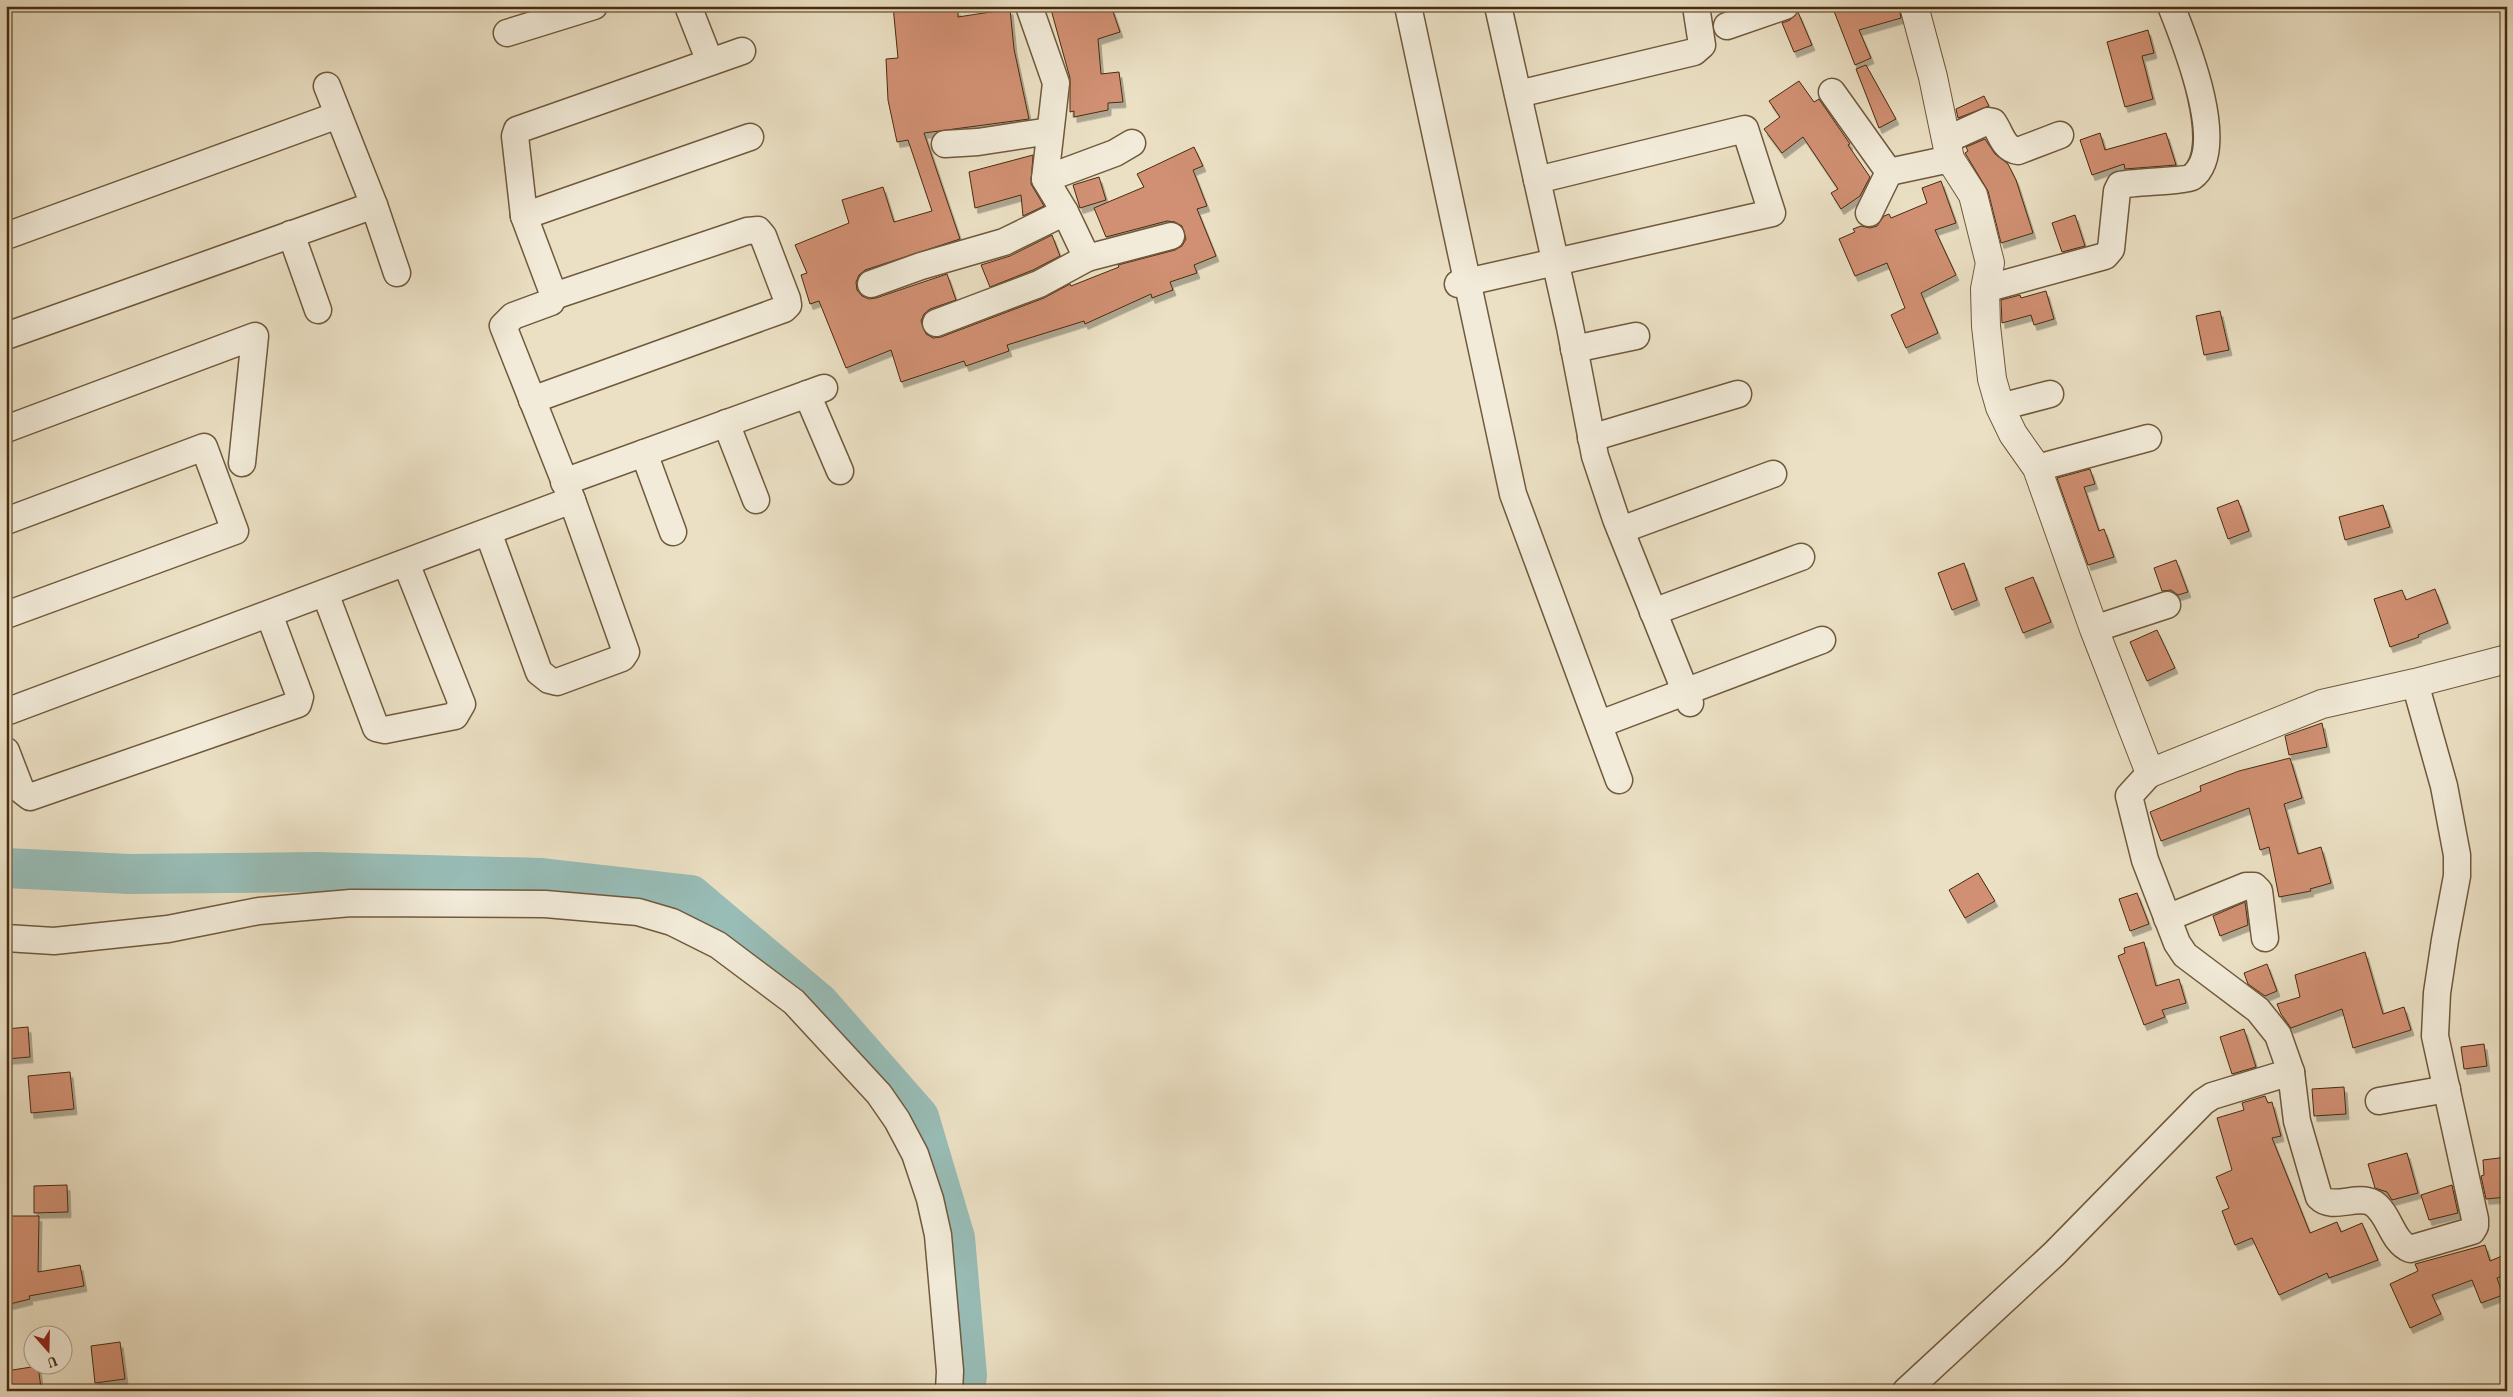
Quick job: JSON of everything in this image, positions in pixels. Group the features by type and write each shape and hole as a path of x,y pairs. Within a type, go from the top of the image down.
{"street":[{"path":"507,33 594,6"},
{"path":"688,6 710,62"},
{"path":"1029,6 1056,83 1045,179 1065,212 1087,258"},
{"path":"1408,6 1462,283 1513,494 1600,724 1619,780"},
{"path":"1498,6 1556,263 1595,456 1621,530 1687,698"},
{"path":"1518,94 1694,52 1702,45 1696,6"},
{"path":"1727,26 1785,6"},
{"path":"1914,6 1933,77 1948,150 1973,195 1990,262 1985,289 1992,379 2000,407 2014,434 2037,468 2094,629 2150,773"},
{"path":"1985,289 2104,256 2111,249 2117,191 2120,185 2187,179 2197,171 2207,148 2207,132 2188,49 2171,6"},
{"path":"554,296 524,216 515,136 517,130 742,51"},
{"path":"327,86 374,205 397,273"},
{"path":"1832,92 1889,172"},
{"path":"6,236 338,115"},
{"path":"1869,213 1889,172 1948,150 1988,122 1993,122 2001,132 2006,145 2012,150 2018,150 2060,135"},
{"path":"1462,283 1772,212 1745,128 1538,180"},
{"path":"945,144 978,142 1050,131"},
{"path":"524,216 750,137"},
{"path":"1045,179 1115,153 1132,143"},
{"path":"6,336 374,205"},
{"path":"871,284 921,266 1004,242 1065,212"},
{"path":"488,532 539,672 549,680 557,682 622,658 626,652 568,491 532,400 503,326 513,316 551,302 554,296 746,231 758,230 763,236 787,299 788,305 784,309 532,400"},
{"path":"292,234 318,310"},
{"path":"936,323 1023,291 1087,258 1170,236"},
{"path":"6,428 256,336 242,463"},
{"path":"1574,349 1636,336"},
{"path":"6,712 488,532 644,453 816,391 840,471"},
{"path":"1591,438 1738,394"},
{"path":"2000,407 2050,394"},
{"path":"726,423 756,500"},
{"path":"2037,468 2148,438"},
{"path":"6,521 204,447 235,531 6,615"},
{"path":"644,453 673,532"},
{"path":"1621,530 1772,474"},
{"path":"1653,612 1801,557"},
{"path":"325,593 376,728 385,730 455,716 462,704 406,563"},
{"path":"2094,629 2167,605"},
{"path":"6,752 21,790 30,796 298,704 300,697 269,614"},
{"path":"1600,724 1687,698 1822,640"},
{"path":"2416,683 2444,786 2458,866 2437,992 2435,1036 2476,1226 2472,1231 2410,1248 2399,1241 2385,1215 2373,1203 2360,1200 2332,1202 2319,1197 2297,1121 2291,1072 2278,1035 2267,1019 2246,1000 2185,955 2167,918 2145,860 2129,796 2150,773 2322,704 2416,683 2507,659"},
{"path":"2167,918 2246,886 2254,886 2258,891 2265,938"},
{"path":"6,938 54,941 168,929 260,911 351,903 545,904 638,912 672,922 718,945 794,1002 879,1094 897,1120 915,1154 930,1198 938,1235 950,1371 950,1391"},
{"path":"1906,1391 2054,1254 2119,1190 2203,1102 2212,1096 2291,1072"},
{"path":"2379,1101 2447,1089"}],"building":[{"path":"893,6 958,10 958,17 1010,9 1014,49 1029,119 924,133 960,239 865,270 859,275 856,282 857,290 862,296 869,299 876,298 947,274 956,300 930,309 924,314 921,321 926,334 933,338 941,337 1044,298 1070,284 1071,286 1119,267 1118,265 1175,250 1182,246 1186,239 1182,226 1175,222 1167,221 1106,237 1094,208 1144,187 1137,174 1194,147 1203,166 1193,170 1207,206 1197,209 1216,256 1194,265 1197,273 1170,282 1173,290 1152,298 1151,294 1085,324 1084,321 1007,345 1009,351 966,366 964,361 901,382 891,350 846,368 819,301 810,304 801,275 807,273 795,245 849,223 842,200 883,187 894,222 932,211 908,140 897,142 888,100 886,59 898,58"},
{"path":"1050,6 1111,6 1120,32 1098,39 1101,74 1119,72 1123,102 1108,103 1108,110 1074,117 1074,111 1070,112 1070,78"},
{"path":"1832,6 1899,6 1901,18 1859,30 1871,58 1855,65"},
{"path":"1798,12 1812,45 1794,52 1782,23 1790,20"},
{"path":"2148,30 2154,53 2142,56 2153,99 2125,107 2107,42"},
{"path":"1866,65 1896,119 1879,128 1856,69"},
{"path":"1799,81 1814,102 1819,99 1870,177 1860,196 1841,209 1831,193 1838,189 1803,137 1782,153 1764,129 1780,117 1769,101"},
{"path":"1984,96 1989,106 1958,118 1956,109"},
{"path":"2100,133 2105,150 2166,133 2176,165 2125,169 2124,164 2092,175 2080,140"},
{"path":"1985,139 1995,154 2008,164 2016,180 2033,233 2001,243 1988,191 1965,153 1968,151 1966,147"},
{"path":"1033,155 1031,184 1044,206 1023,216 1021,195 975,208 969,172"},
{"path":"1099,177 1106,200 1080,208 1073,185"},
{"path":"1941,181 1956,223 1935,230 1956,275 1921,293 1938,333 1906,348 1891,315 1905,308 1887,263 1855,276 1839,239 1855,232 1853,229 1861,226 1870,228 1877,226 1884,216 1889,214 1891,218 1927,203 1922,188"},
{"path":"2075,215 2085,246 2062,252 2052,223"},
{"path":"1052,235 1060,256 1033,270 990,287 981,265 1010,256"},
{"path":"2046,291 2054,319 2034,325 2031,315 2002,323 2001,300 2020,295 2021,298"},
{"path":"2220,311 2229,350 2204,355 2196,316"},
{"path":"2090,469 2095,484 2084,487 2099,531 2104,529 2114,557 2088,565 2057,478"},
{"path":"2238,500 2249,531 2228,539 2217,508"},
{"path":"2383,505 2390,527 2345,540 2339,517"},
{"path":"2176,560 2188,592 2178,595 2171,590 2162,591 2154,568"},
{"path":"1964,563 1977,600 1952,610 1938,573"},
{"path":"2033,577 2051,622 2023,633 2005,588"},
{"path":"2435,589 2448,623 2418,635 2419,637 2390,647 2374,599 2402,590 2406,600"},
{"path":"2157,630 2175,668 2147,681 2130,642"},
{"path":"2322,723 2327,747 2289,755 2285,736"},
{"path":"2290,758 2302,798 2284,804 2298,854 2321,847 2331,883 2310,889 2311,891 2279,897 2269,847 2260,850 2249,808 2161,841 2150,812 2201,791 2200,786 2239,771"},
{"path":"1978,873 1995,901 1965,918 1949,890"},
{"path":"2137,893 2149,924 2130,931 2119,899"},
{"path":"2245,902 2248,925 2220,936 2213,916"},
{"path":"2144,942 2156,986 2179,979 2186,1003 2162,1010 2165,1017 2144,1025 2118,956 2125,953 2124,948"},
{"path":"2365,952 2383,1014 2404,1007 2411,1030 2353,1048 2342,1009 2291,1028 2281,1014 2277,1004 2300,997 2295,975"},
{"path":"2267,964 2277,991 2265,996 2248,984 2244,973"},
{"path":"28,1027 30,1057 6,1059 6,1029"},
{"path":"2244,1029 2256,1067 2232,1074 2220,1037"},
{"path":"2484,1044 2487,1066 2464,1069 2461,1047"},
{"path":"70,1072 74,1109 31,1113 28,1076"},
{"path":"2344,1087 2346,1114 2314,1116 2312,1089"},
{"path":"2265,1096 2268,1103 2272,1102 2281,1136 2272,1138 2310,1233 2337,1222 2341,1232 2362,1223 2378,1260 2329,1278 2327,1273 2279,1295 2252,1238 2235,1245 2222,1211 2229,1208 2216,1177 2232,1170 2217,1118 2244,1110 2242,1103"},
{"path":"2407,1153 2418,1193 2392,1200 2387,1192 2375,1188 2368,1164"},
{"path":"2507,1157 2507,1197 2486,1199 2481,1176 2484,1175 2483,1160"},
{"path":"67,1185 68,1212 34,1213 34,1186"},
{"path":"2452,1185 2458,1213 2429,1220 2421,1195"},
{"path":"6,1216 39,1216 38,1272 80,1265 84,1286 29,1296 30,1299 6,1305"},
{"path":"2485,1245 2490,1261 2502,1256 2507,1269 2507,1274 2497,1278 2503,1295 2481,1303 2472,1280 2432,1295 2441,1314 2410,1328 2390,1284 2418,1271 2415,1264"},
{"path":"120,1342 125,1379 95,1383 91,1346"},
{"path":"22,1368 22,1374 39,1374 41,1388 6,1391 6,1371"}],"waterway":[{"path":"6,868 129,874 317,872 542,878 691,895 819,1003 919,1117 955,1238 967,1375 965,1391"}]}
